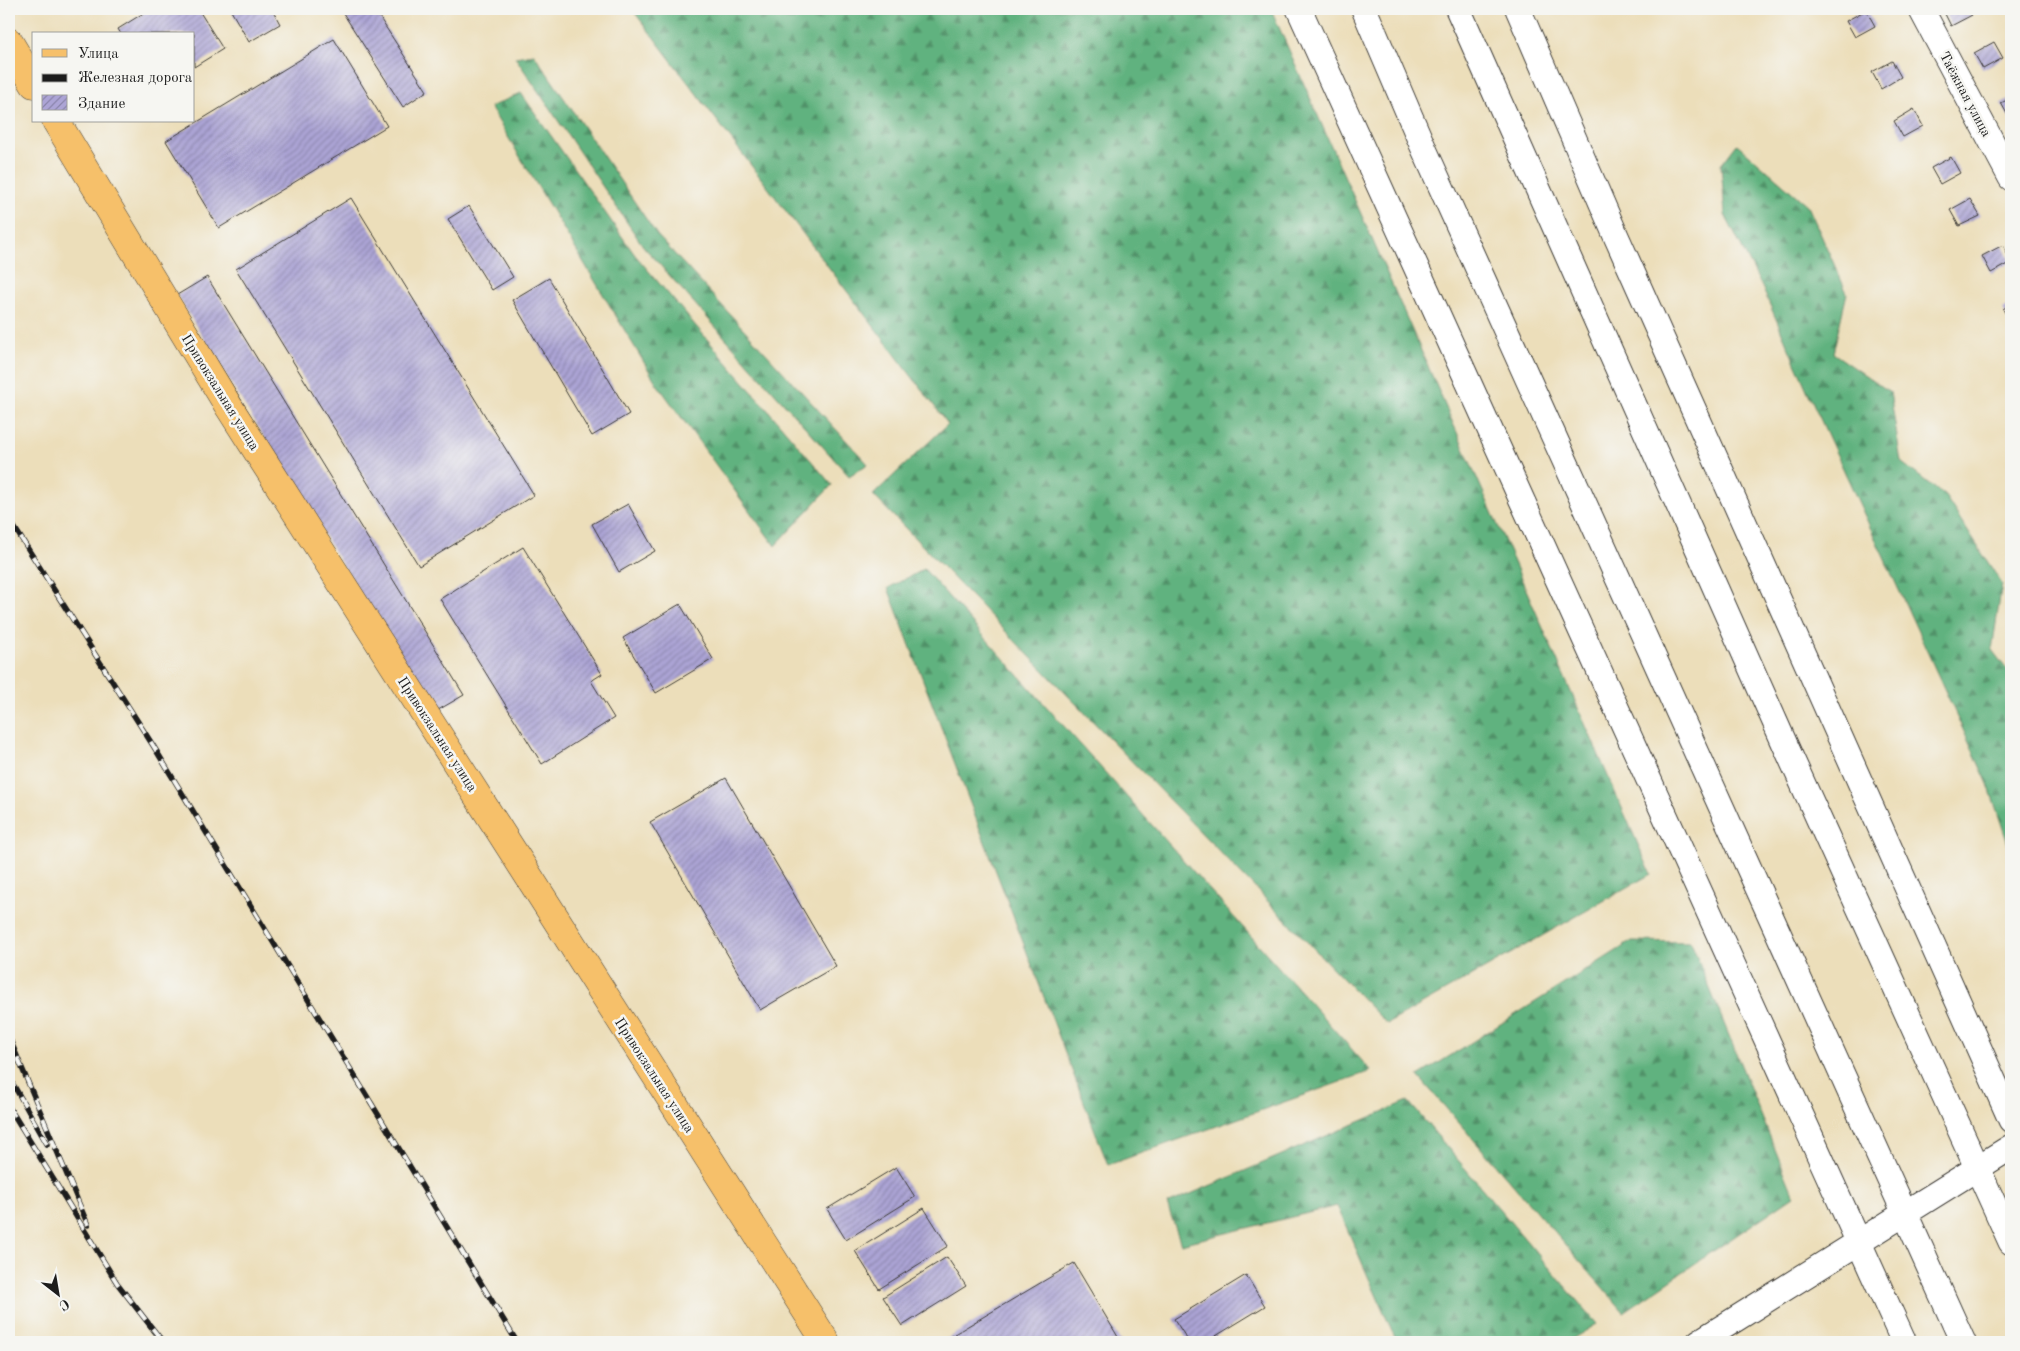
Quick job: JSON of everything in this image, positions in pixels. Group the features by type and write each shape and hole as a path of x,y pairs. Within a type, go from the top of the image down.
{"main road":[{"path":"9,42 32,81"},
{"name":"Привокзальная улица","path":"57,122 229,407 826,1342"}],"street":[{"path":"1299,9 1904,1342"},
{"path":"1364,9 1428,158 1963,1342"},
{"path":"1458,9 1787,749 2011,1242"},
{"path":"1518,9 1620,245 2011,1120"},
{"name":"Таёжная улица","path":"1920,9 2011,178"},
{"path":"1699,1342 2011,1147"}],"green space":[{"path":"632,9 1271,9 1651,874 1387,1024 873,495 948,424"},
{"path":"534,54 657,235 868,464 849,476 643,246 515,57"},
{"path":"521,93 635,255 832,485 775,546 657,384 490,107"},
{"path":"1737,144 1808,206 1847,293 1833,353 1890,392 1901,462 1945,496 2002,584 1992,650 2011,675 2011,853 1988,784 1807,390 1762,287 1725,215 1721,165"},
{"path":"924,569 1371,1071 1108,1165 888,588"},
{"path":"1632,941 1691,942 1794,1196 1624,1312 1418,1076"},
{"path":"1408,1101 1597,1324 1567,1342 1397,1342 1337,1206 1181,1244 1167,1204"}],"building":[{"path":"150,9 198,9 223,49 195,66 195,32 120,32 118,29"},
{"path":"230,9 272,9 280,24 249,42"},
{"path":"350,9 374,9 427,91 403,107 343,13"},
{"path":"1944,9 1969,9 1972,15 1951,26"},
{"path":"1866,10 1875,26 1855,37 1846,21"},
{"path":"334,39 387,126 219,228 166,141"},
{"path":"1994,42 2003,58 1983,69 1974,53"},
{"path":"1892,61 1901,77 1881,89 1872,72"},
{"path":"2011,98 2011,121 2001,103"},
{"path":"1914,109 1923,126 1903,137 1894,121"},
{"path":"1951,157 1960,173 1940,184 1931,168"},
{"path":"351,198 534,495 419,566 236,269"},
{"path":"1970,199 1980,216 1959,226 1950,210"},
{"path":"469,206 513,277 492,290 448,219"},
{"path":"2003,245 2011,262 1991,273 1982,256"},
{"path":"207,277 464,695 433,713 177,295"},
{"path":"549,278 629,414 592,436 512,300"},
{"path":"2011,304 2011,324 2003,309"},
{"path":"628,504 655,551 619,572 592,524"},
{"path":"523,547 602,674 591,681 614,718 542,764 440,599"},
{"path":"680,604 713,659 656,693 623,638"},
{"path":"726,778 836,966 760,1010 650,822"},
{"path":"896,1167 915,1197 846,1240 827,1209"},
{"path":"924,1208 948,1246 879,1289 855,1251"},
{"path":"947,1257 966,1286 902,1326 883,1297"},
{"path":"1074,1263 1121,1342 941,1342"},
{"path":"1246,1275 1265,1306 1206,1342 1189,1342 1174,1319"}],"railway":[{"path":"9,519 154,747 517,1342"},
{"path":"9,1037 88,1225"},
{"path":"9,1077 47,1144"},
{"path":"9,1107 117,1283 163,1342"}]}
